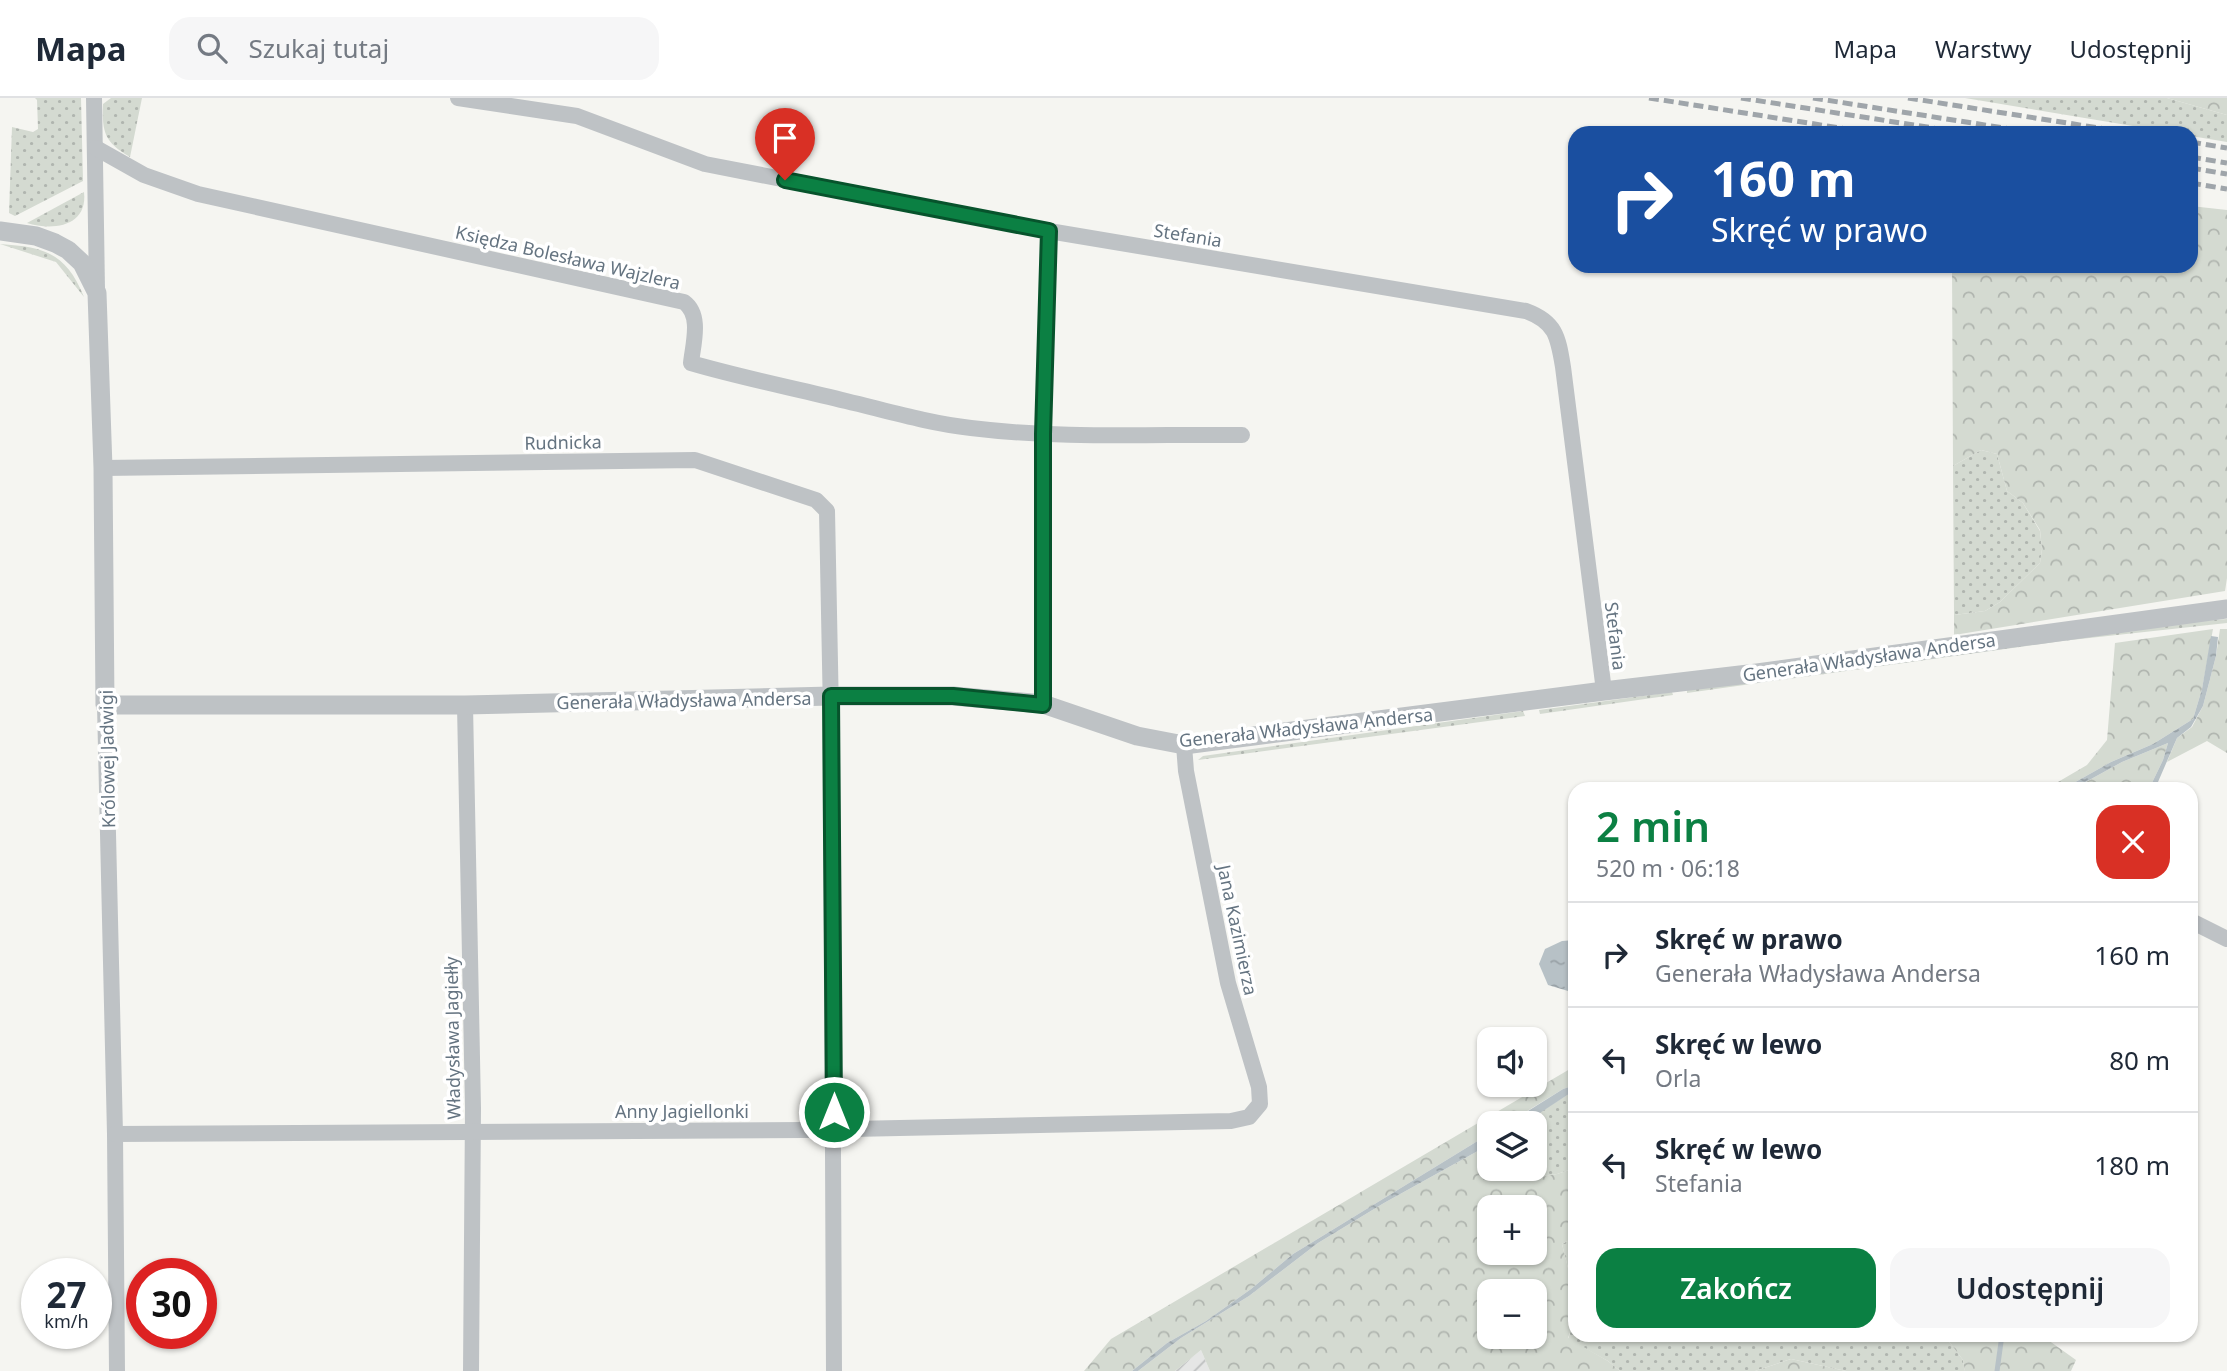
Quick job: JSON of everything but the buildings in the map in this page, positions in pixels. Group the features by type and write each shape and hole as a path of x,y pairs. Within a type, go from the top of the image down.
{"street":[{"path":"94,98 96,148"},
{"name":"Stefania","path":"458,98 577,116 705,164 1049,231 1526,311 1550,324 1555,331 1563,367 1604,691"},
{"name":"Królowej Jadwigi","path":"96,148 117,1371"},
{"name":"Księdza Bolesława Wajzlera","path":"96,148 144,175 198,194 684,302 694,313 695,321 691,363 744,378 974,429 1043,434 1242,435"},
{"path":"0,231 36,236 68,250 82,263 97,293"},
{"path":"1043,705 1043,434 1049,231"},
{"name":"Rudnicka","path":"103,468 695,460 816,500 827,511 831,696 834,1371"},
{"name":"Generała Władysława Andersa","path":"105,705 465,705 831,696 953,696 1043,705 1137,736 1184,745 1757,673 2220,610"},
{"name":"Władysława Jagiełły","path":"465,705 472,1133 471,1371"},
{"name":"Jana Kazimierza","path":"1184,745 1186,771 1228,983 1259,1087 1260,1104 1248,1117"},
{"path":"2198,924 2227,939"},
{"name":"Anny Jagiellonki","path":"115,1134 834,1129 1231,1121 1248,1117"}],"shaded area":[{"path":"1201,1350 1210,1371 1175,1371"}],"green space":[{"path":"35,98 81,98 83,181 15,216 9,213 12,127 33,132 38,129"},
{"path":"111,98 142,98 130,157 110,141 104,129 103,104"},
{"path":"1965,98 2167,98 2227,115 2227,142 2198,137 2198,126 2133,126"},
{"path":"2167,98 2227,98 2227,115"},
{"path":"84,192 84,204 80,213 66,224 47,226 27,223"},
{"path":"2198,207 2227,210 2225,591 1954,635 1954,615 1985,611 2000,602 2040,563 2042,549 2040,530 2023,503 2007,491 1997,454 1981,450 1953,466 1952,273 2198,273"},
{"path":"0,244 30,247 52,255 70,271 84,297 56,262"},
{"path":"1981,450 1997,454 2007,491 2023,503 2040,531 2040,563 2000,602 1985,611 1954,615 1953,466"},
{"path":"2227,619 2227,623 2062,641 1687,693 1687,690 2185,622"},
{"path":"2213,629 2202,689 2193,719 2153,744 2111,762 2075,782 2058,782 2087,765 2107,740 2115,643"},
{"path":"2220,629 2227,629 2227,753 2207,741 2167,762 2177,738 2192,727 2203,706"},
{"path":"1672,692 1673,695 1540,714 1539,710"},
{"path":"1523,711 1525,716 1198,760 1203,756"},
{"path":"2168,743 2152,782 2086,782 2122,762"},
{"path":"1568,1070 1568,1087 1527,1111 1499,1111 1522,1097 1547,1097 1547,1082"},
{"path":"1568,1094 1568,1170 1547,1176 1547,1111 1542,1111"},
{"path":"1477,1124 1477,1141 1293,1254 1251,1289 1206,1321 1167,1343 1132,1371 1084,1371 1111,1339"},
{"path":"1477,1151 1477,1181 1547,1181 1547,1176 1568,1170 1568,1241 1562,1244 1568,1268 1568,1342 1575,1342 1620,1371 1210,1371 1201,1350 1175,1371 1138,1371 1181,1338 1249,1296 1318,1243"},
{"path":"1568,1241 1568,1268 1562,1244"},
{"path":"1573,1342 1949,1342 1963,1360 1965,1371 1846,1371 1791,1359 1755,1371 1620,1371 1608,1361"},
{"path":"1949,1342 2051,1342 2076,1360 2071,1371 1965,1371 1963,1360"},
{"path":"1791,1359 1846,1371 1755,1371"}],"water":[{"path":"2211,636 2218,637 2203,706 2191,727 2177,738 2158,782 2152,782 2168,743 2122,762 2086,782 2075,782 2111,762 2153,744 2193,719 2202,689"},
{"path":"1568,941 1568,991 1548,985 1539,964 1545,949"},
{"path":"1568,1087 1568,1095 1543,1111 1528,1111"},
{"path":"1477,1141 1477,1151 1318,1243 1249,1296 1181,1338 1138,1371 1132,1371 1167,1343 1206,1321 1251,1289 1293,1254"}],"waterway":[{"path":"1997,1371 2001,1342"}],"railway":[{"path":"1649,98 1827,126"},
{"path":"1741,98 1920,126"},
{"path":"1813,98 1991,126"},
{"path":"1908,98 2086,126"},
{"path":"2198,143 2227,148"},
{"path":"2198,158 2227,163"},
{"path":"2198,169 2227,174"},
{"path":"2198,184 2227,189"}],"route":[{"path":"785,180 1049,231 1043,434 1043,705 953,696 831,696 834,1112"}]}
